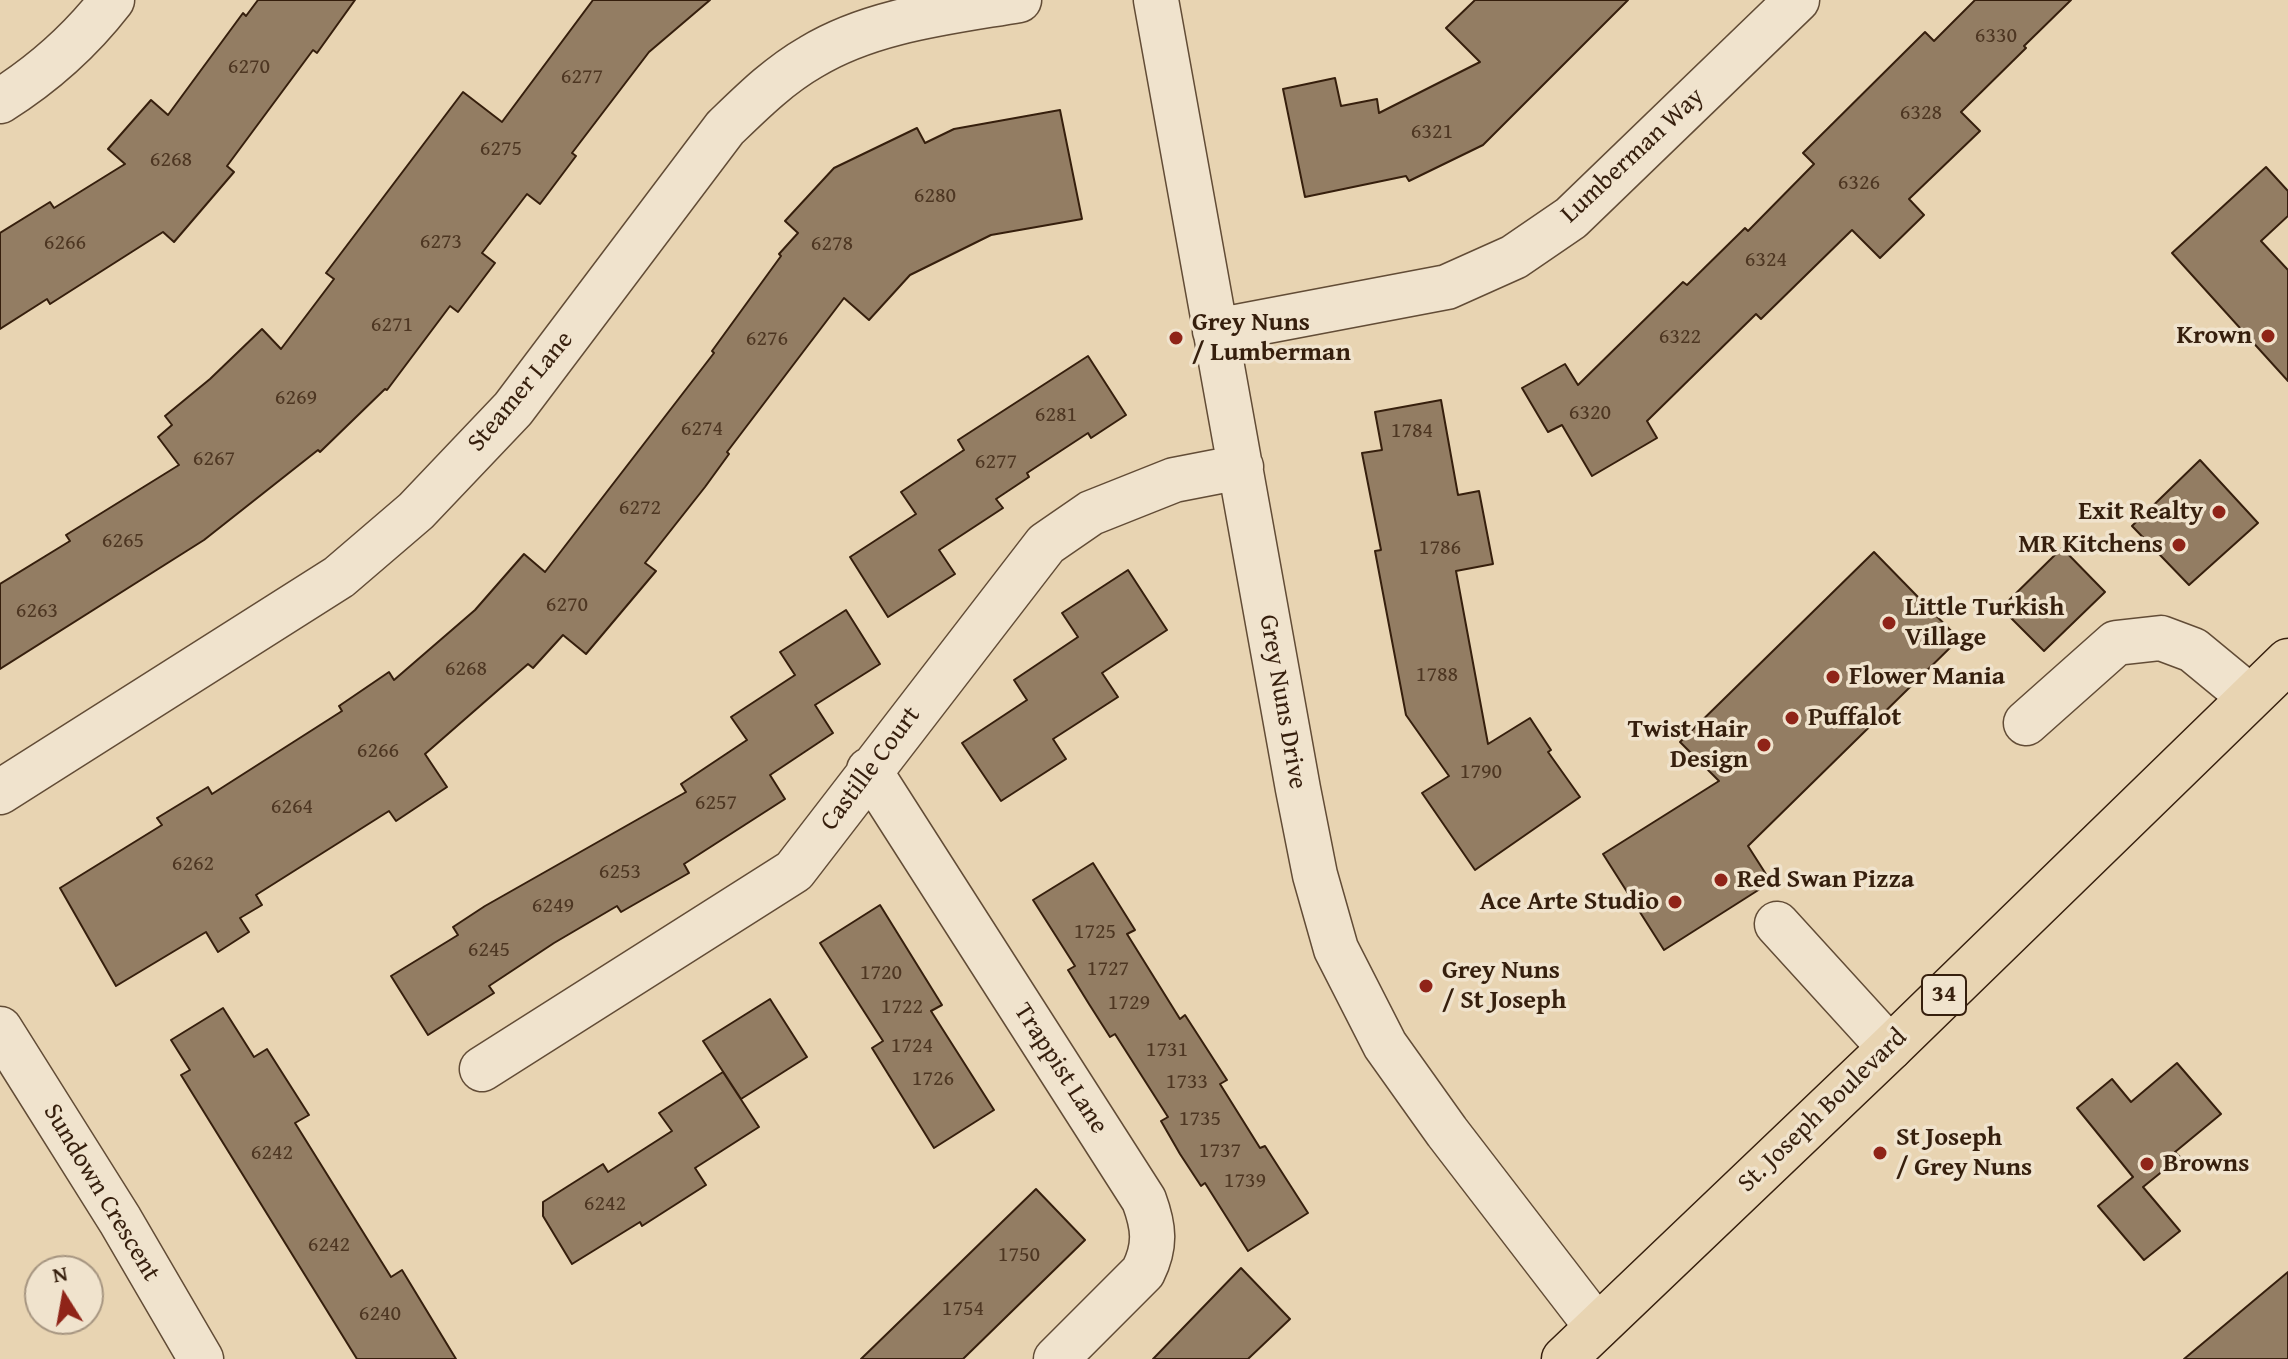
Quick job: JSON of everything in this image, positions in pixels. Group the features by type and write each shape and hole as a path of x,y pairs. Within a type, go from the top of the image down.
{"main road":[{"name":"St. Joseph Boulevard","path":"1564,1359 2288,661"}],"street":[{"path":"0,101 55,60 91,27 112,0"},
{"name":"Steamer Lane","path":"0,792 339,577 416,511 513,409 725,128 767,88 812,56 860,35 916,18 1019,0"},
{"name":"Grey Nuns Drive","path":"1156,0 1303,818 1336,949 1385,1045 1447,1132 1597,1327"},
{"name":"Lumberman Way","path":"1215,331 1447,287 1514,257 1571,218 1797,0"},
{"name":"Castille Court","path":"482,1069 794,871 1046,544 1091,513 1174,480 1241,467"},
{"path":"2026,723 2116,643 2161,638 2193,650 2250,697"},
{"name":"Trappist Lane","path":"869,770 1144,1200 1151,1219 1154,1240 1151,1257 1143,1272 1056,1359"},
{"path":"1777,924 1890,1048"},
{"name":"Sundown Crescent","path":"0,1029 120,1220 201,1359"}],"building":[{"path":"258,0 355,0 317,53 313,50 227,166 234,172 174,242 163,232 50,304 47,299 0,329 0,233 50,202 54,208 125,164 108,149 151,100 168,115 243,13 246,16"},
{"path":"593,0 710,0 649,52 572,153 576,156 540,204 527,194 482,253 495,263 458,312 450,306 387,390 320,452 318,450 204,540 0,669 0,584 70,541 66,535 179,465 158,437 172,425 165,416 210,379 262,329 281,349 334,279 326,273 463,92 502,122"},
{"path":"1475,0 1628,0 1483,145 1409,181 1406,176 1305,197 1283,89 1335,78 1341,106 1377,99 1379,113 1480,62 1446,28"},
{"path":"1975,0 2071,0 1961,112 1980,131 1909,199 1924,215 1880,258 1852,230 1761,319 1756,314 1647,421 1657,438 1592,476 1562,425 1548,432 1522,388 1565,364 1578,385 1683,282 1687,285 1745,228 1748,231 1814,164 1803,153 1925,32 1934,41"},
{"path":"1060,110 1082,219 991,235 910,275 869,320 844,298 645,563 656,571 586,654 563,635 533,668 528,664 425,754 447,787 396,821 389,811 256,895 262,905 240,918 249,932 218,952 206,932 116,986 60,888 162,825 157,818 208,787 212,794 342,711 339,706 389,672 394,680 475,610 524,554 545,572 714,353 712,351 781,256 779,254 798,233 785,221 834,168 917,128 925,143 954,129"},
{"path":"2266,167 2288,191 2288,216 2261,241 2288,270 2288,381 2172,253"},
{"path":"1088,356 1126,415 1091,438 1088,433 1027,473 1029,477 996,499 1003,508 939,550 955,574 888,617 850,557 916,514 901,492 964,450 958,440"},
{"path":"1441,400 1458,495 1479,491 1493,564 1456,571 1488,744 1530,718 1551,750 1548,752 1580,797 1475,870 1422,793 1449,776 1406,715 1375,551 1381,550 1362,453 1382,450 1375,412"},
{"path":"2200,460 2258,523 2189,585 2132,526"},
{"path":"2062,548 2105,592 2044,651 2001,608"},
{"path":"1874,552 1959,639 1748,846 1771,882 1664,950 1603,854 1719,781 1680,742"},
{"path":"1128,570 1167,630 1102,673 1118,697 1053,739 1066,759 1001,801 962,743 1027,700 1014,680 1078,637 1062,613"},
{"path":"846,610 880,664 815,705 833,733 770,775 785,799 684,864 689,873 621,912 617,906 554,943 489,986 494,993 428,1035 391,976 458,935 453,927 485,906 686,792 681,784 747,740 731,717 795,675 780,652"},
{"path":"1093,863 1135,930 1127,934 1180,1019 1185,1015 1227,1080 1220,1084 1260,1148 1265,1146 1308,1213 1248,1251 1205,1183 1201,1186 1180,1154 1161,1121 1168,1117 1115,1034 1110,1037 1089,1004 1068,970 1075,966 1033,900"},
{"path":"880,905 942,1005 931,1011 994,1110 934,1148 872,1048 883,1041 820,943"},
{"path":"770,999 807,1057 741,1099 703,1041"},
{"path":"223,1008 254,1057 267,1049 309,1115 295,1123 391,1277 402,1270 456,1359 357,1359 181,1075 190,1070 171,1040"},
{"name":"Browns","path":"2177,1063 2221,1114 2175,1152 2180,1157 2143,1187 2180,1231 2144,1260 2098,1206 2133,1177 2077,1108 2112,1079 2131,1102"},
{"path":"723,1072 759,1127 695,1168 706,1185 642,1226 640,1222 572,1264 543,1216 543,1202 603,1164 608,1172 672,1131 659,1113"},
{"path":"1036,1189 1085,1240 963,1359 861,1359"},
{"path":"1241,1268 1290,1319 1248,1359 1153,1359"},
{"path":"2288,1272 2288,1359 2184,1359"}],"place":[{"name":"Krown","path":"2268,336"},
{"name":"Grey Nuns / Lumberman","path":"1176,338"},
{"name":"Exit Realty","path":"2219,512"},
{"name":"MR Kitchens","path":"2179,545"},
{"name":"Little Turkish Village","path":"1889,623"},
{"name":"Flower Mania","path":"1833,677"},
{"name":"Puffalot","path":"1792,718"},
{"name":"Twist Hair Design","path":"1764,745"},
{"name":"Red Swan Pizza","path":"1721,880"},
{"name":"Ace Arte Studio","path":"1675,902"},
{"name":"Grey Nuns / St Joseph","path":"1426,986"},
{"name":"St Joseph / Grey Nuns","path":"1880,1153"},
{"name":"Browns","path":"2147,1164"}]}
